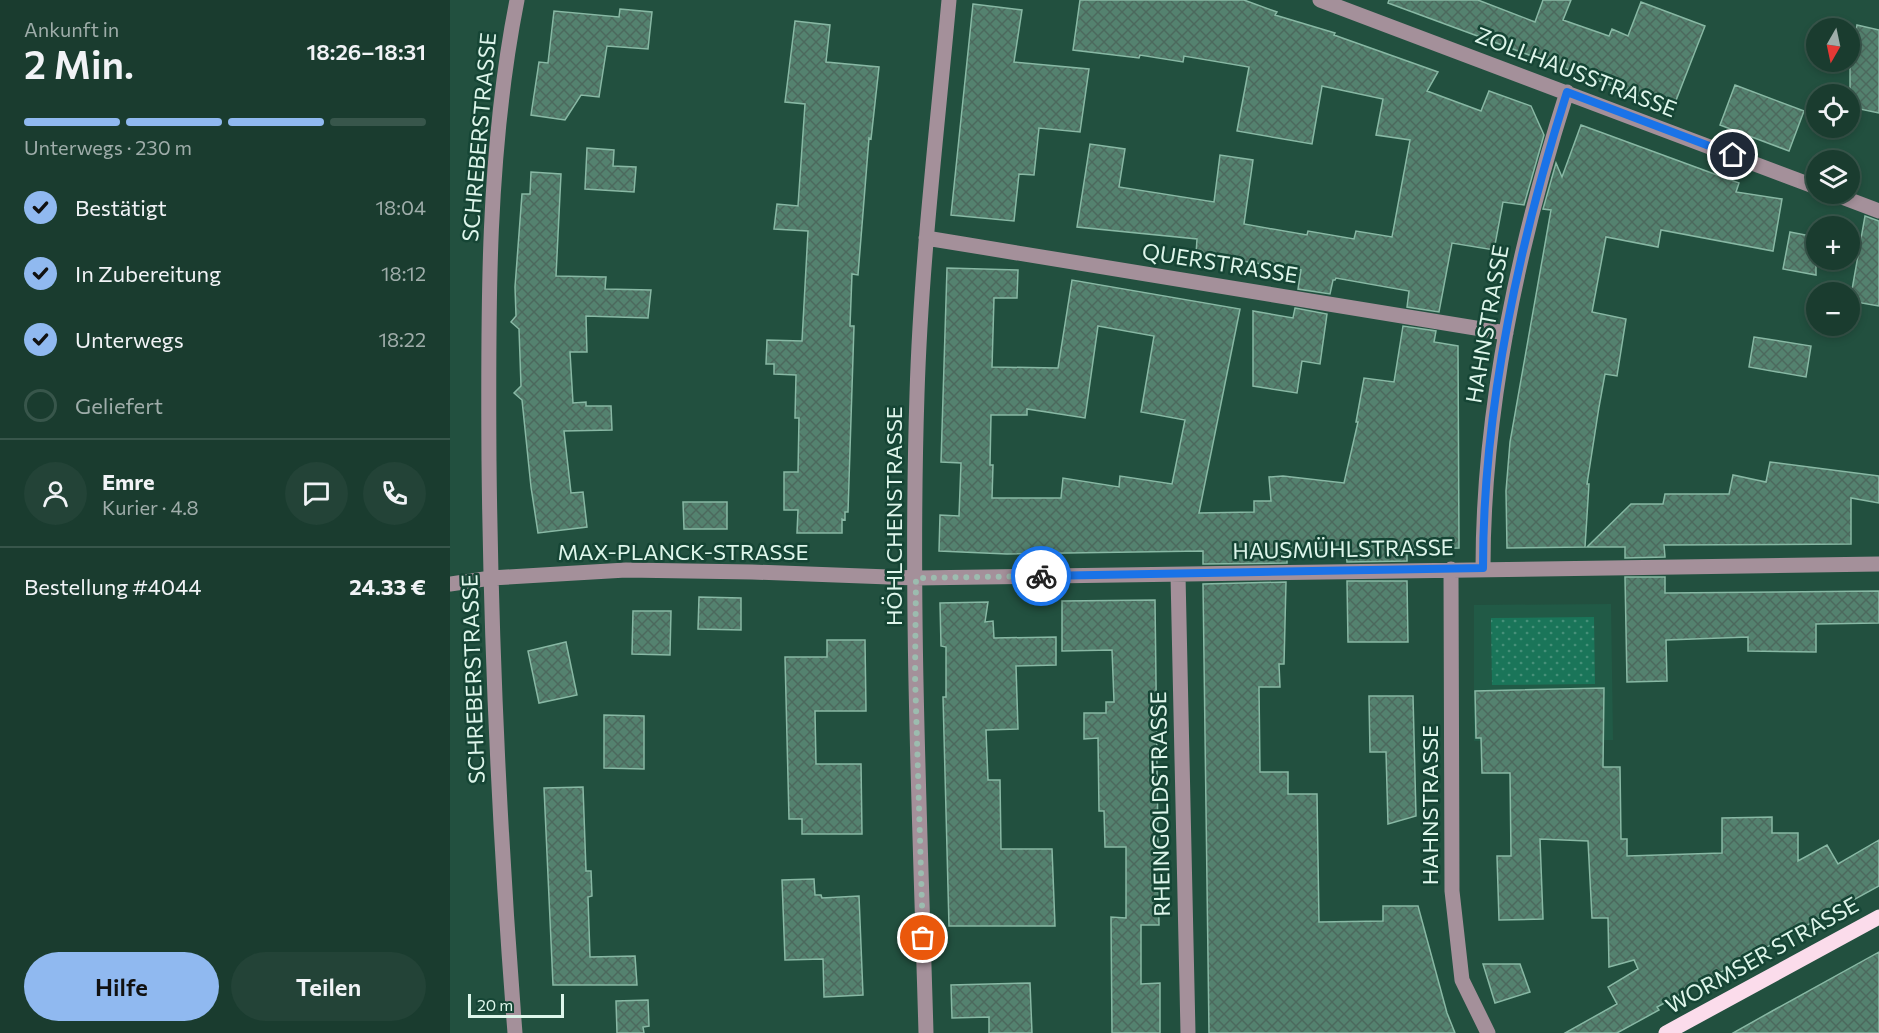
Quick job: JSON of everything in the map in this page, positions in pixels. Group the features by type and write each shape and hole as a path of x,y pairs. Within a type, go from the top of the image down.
{"main road":[{"name":"WORMSER STRASSE","path":"1666,1033 1879,917"}],"street":[{"name":"SCHREBERSTRASSE","path":"515,1033 499,782 491,578 488,377 490,263 497,145 506,57 517,0"},
{"name":"HÖHLCHENSTRASSE","path":"926,1033 915,675 917,393 926,238 949,0"},
{"name":"ZOLLHAUSSTRASSE","path":"1320,0 1806,183"},
{"name":"HAHNSTRASSE","path":"1483,568 1486,483 1506,333 1527,230 1545,161 1567,92"},
{"path":"1860,204 1879,211"},
{"name":"QUERSTRASSE","path":"926,238 1506,333"},
{"name":"HAUSMÜHLSTRASSE","path":"916,578 1879,564"},
{"name":"HAHNSTRASSE","path":"1451,569 1452,891 1462,980 1488,1033"},
{"name":"MAX-PLANCK-STRASSE","path":"450,584 491,578 626,570 916,578"},
{"name":"RHEINGOLDSTRASSE","path":"1178,575 1188,1033"}],"shaded area":[{"path":"1611,604 1613,740 1474,741 1474,605"},
{"path":"1594,617 1595,684 1492,685 1491,618"}],"building":[{"path":"1080,0 1244,0 1277,12 1275,15 1335,33 1334,35 1438,72 1427,91 1481,111 1489,91 1531,106 1544,135 1524,205 1503,202 1494,250 1452,243 1439,312 1407,307 1409,291 1336,278 1333,280 1330,294 1298,289 1301,270 1196,254 1197,239 1077,227 1090,144 1125,149 1119,187 1214,202 1220,155 1253,160 1244,224 1307,235 1308,231 1354,239 1356,231 1392,237 1410,140 1376,135 1383,99 1322,86 1312,144 1237,131 1249,67 1184,56 1183,62 1140,55 1139,58 1073,50"},
{"path":"1389,0 1478,0 1535,22 1543,0 1571,0 1563,20 1609,36 1612,29 1628,36 1641,2 1705,26 1673,108 1388,3"},
{"path":"973,4 1022,10 1014,62 1089,69 1080,132 1039,128 1034,175 1019,174 1014,221 951,215"},
{"path":"620,9 652,12 648,49 607,46 599,97 581,95 565,120 531,115 539,62 548,63 554,11 619,17"},
{"path":"795,21 830,25 826,62 879,67 871,139 869,138 858,275 852,274 850,326 854,326 848,512 845,512 845,520 842,519 842,533 797,533 798,510 784,510 784,472 798,472 799,418 795,418 796,375 774,374 774,364 766,364 767,340 802,341 808,231 774,229 777,204 798,206 805,104 785,102"},
{"path":"1860,26 1879,30 1879,113 1860,109 1860,84 1850,84 1850,72 1860,72"},
{"path":"1735,85 1804,111 1789,151 1720,125"},
{"path":"1581,125 1739,183 1736,192 1782,199 1773,251 1661,230 1658,247 1606,237 1592,312 1626,319 1617,376 1605,374 1599,407 1587,484 1589,484 1585,547 1507,548 1506,491 1510,442 1551,210 1543,209 1556,163 1562,177"},
{"path":"587,148 614,150 613,166 636,167 634,192 585,189"},
{"path":"531,172 561,174 556,276 606,277 605,289 651,290 648,318 586,316 587,352 570,352 573,403 586,402 586,406 611,406 612,430 564,431 571,493 583,492 587,527 538,533 522,400 514,393 521,386 519,329 511,322 516,316 515,287 522,194 530,194"},
{"path":"1865,216 1879,221 1879,306 1860,303 1860,282 1853,282 1855,270 1860,270 1860,244"},
{"path":"1790,232 1806,235 1806,270 1816,270 1816,275 1783,269"},
{"path":"947,268 1018,270 1017,298 994,298 992,367 1058,368 1072,280 1240,309 1199,513 1254,512 1254,501 1271,501 1269,477 1283,476 1344,483 1358,422 1356,422 1364,378 1394,382 1403,326 1436,331 1434,342 1458,346 1459,548 1407,549 1407,561 1347,562 1346,549 1287,552 1287,563 1203,564 1203,551 1007,554 939,551 940,515 959,516 961,463 941,462","holes":["1098,326 1154,336 1141,412 1185,420 1172,484 1120,476 1119,487 1063,478 1061,498 992,498 991,415 1027,415 1027,409 1085,418"]},
{"path":"1295,308 1327,314 1320,364 1302,361 1297,393 1253,386 1253,311 1293,318"},
{"path":"1754,337 1811,346 1806,377 1749,367"},
{"path":"1770,462 1879,476 1879,503 1851,498 1851,544 1664,545 1665,557 1625,558 1625,547 1587,547 1631,504 1663,504 1665,494 1729,494 1733,475 1766,482"},
{"path":"683,502 727,502 727,529 684,529"},
{"path":"1625,577 1665,577 1665,593 1879,591 1879,623 1816,624 1816,652 1748,651 1748,637 1666,640 1667,681 1627,682"},
{"path":"1347,581 1407,581 1408,642 1348,642"},
{"path":"1286,582 1284,664 1279,664 1280,687 1259,687 1260,772 1288,772 1288,794 1317,794 1319,922 1383,921 1383,906 1418,906 1447,1013 1455,1033 1209,1033 1203,584"},
{"path":"699,597 741,598 741,630 698,629"},
{"path":"1155,600 1159,925 1141,925 1141,984 1160,983 1160,1033 1112,1033 1111,917 1126,918 1126,847 1105,847 1104,811 1099,811 1098,738 1084,739 1084,713 1106,713 1106,702 1114,702 1112,650 1062,651 1062,601"},
{"path":"988,602 985,622 993,621 994,638 1056,637 1056,665 1016,666 1018,729 986,730 988,780 1000,780 1001,849 1052,849 1055,926 949,926 943,697 946,697 946,647 941,646 940,603"},
{"path":"633,611 671,611 670,655 632,654"},
{"path":"827,640 865,640 866,711 815,711 816,764 861,764 862,834 802,834 802,819 789,819 785,657 827,657"},
{"path":"566,642 577,695 539,703 528,651"},
{"path":"1604,688 1603,767 1620,767 1621,839 1627,839 1627,856 1722,853 1722,818 1772,817 1772,833 1798,833 1798,861 1827,845 1838,864 1879,840 1879,886 1657,1007 1659,1010 1617,1033 1565,1033 1617,1004 1608,987 1638,969 1634,960 1609,967 1608,918 1592,918 1588,841 1540,839 1543,919 1499,920 1497,856 1511,856 1510,773 1482,773 1481,738 1476,738 1475,691"},
{"path":"1369,696 1413,696 1416,816 1388,824 1386,752 1370,752"},
{"path":"604,715 644,716 644,769 604,768"},
{"path":"583,787 586,871 591,871 592,896 588,897 590,957 635,956 637,985 553,985 544,788"},
{"path":"814,879 815,895 821,895 822,898 859,896 863,995 824,997 823,959 785,960 782,880"},
{"path":"1879,952 1879,1033 1733,1033 1774,1010"},
{"path":"1483,964 1520,964 1530,992 1495,1003"},
{"path":"1030,983 1032,1033 989,1033 989,1017 952,1018 951,985"},
{"path":"648,1000 649,1026 643,1027 644,1033 617,1033 616,1001"}],"way so far":[{"path":"923,938 915,675 916,578 1041,576"}],"route":[{"path":"1041,576 1483,568 1488,459 1509,317 1528,224 1567,92 1733,155"}]}
